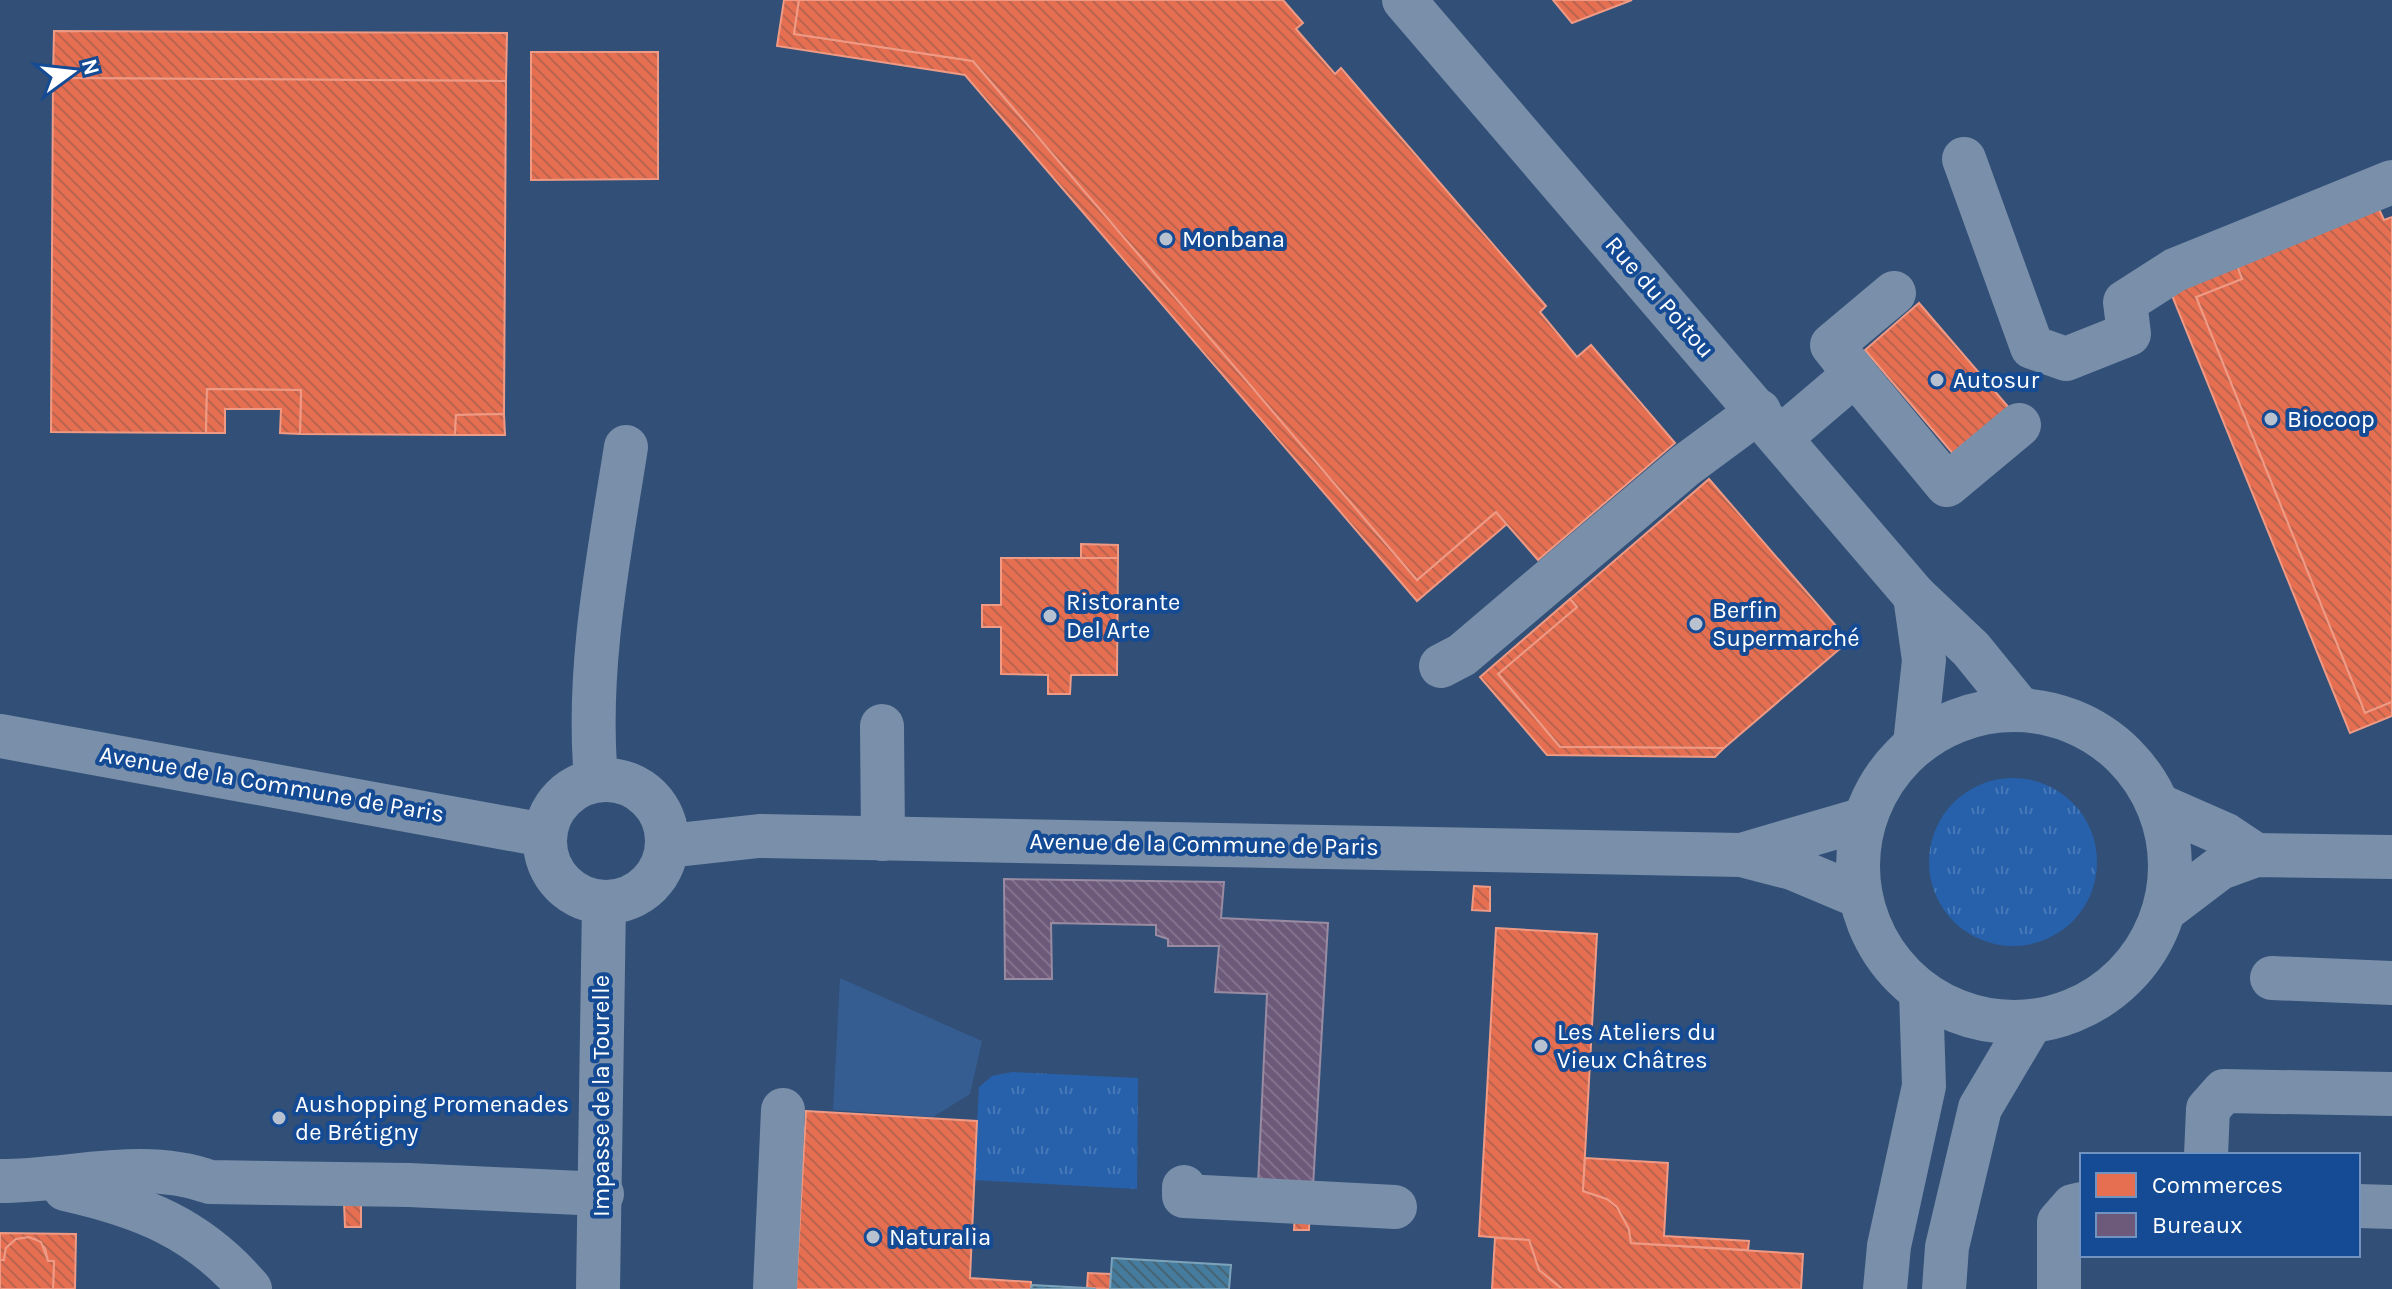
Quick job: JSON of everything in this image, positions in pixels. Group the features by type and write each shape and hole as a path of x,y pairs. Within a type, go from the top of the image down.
{"street":[{"name":"Rue du Poitou","path":"1404,0 1915,596 1971,649 2019,708"},
{"path":"1964,159 2032,347 2066,359 2129,334 2125,302 2175,270 2392,182"},
{"path":"1894,293 1832,345 1947,485 2019,425"},
{"path":"1441,666 1462,655 1686,465 1770,424 1855,374"},
{"path":"596,779 593,743 599,624 626,447"},
{"path":"1915,596 1924,660 1915,744"},
{"path":"2019,708 2063,716 2104,736 2137,767 2160,806 2171,857 2166,909 2138,964 2091,1004 2031,1022 1992,1022 1955,1011 1921,992 1894,966 1873,934 1861,897 1858,858 1864,819 1884,778 1915,744 1964,716 2019,708"},
{"path":"882,726 883,839"},
{"name":"Avenue de la Commune de Paris","path":"0,736 544,835"},
{"path":"596,779 624,781 648,795 664,818 668,846 662,868 647,887 628,899 604,903 580,897 559,882 546,860 544,835 549,815 560,798 576,786 596,779"},
{"path":"2160,806 2226,835 2256,855"},
{"name":"Avenue de la Commune de Paris","path":"1741,855 1864,819"},
{"name":"Avenue de la Commune de Paris","path":"668,846 759,836 1741,855 1792,868 1861,897"},
{"path":"2166,909 2220,868 2256,855 2392,857"},
{"name":"Impasse de la Tourelle","path":"598,1289 602,1194 604,903"},
{"path":"2272,978 2392,983"},
{"path":"1885,1289 1889,1246 1924,1086 1921,992"},
{"path":"1944,1289 1947,1247 1980,1108 2031,1022"},
{"path":"2206,1153 2208,1109 2224,1091 2392,1094"},
{"path":"770,1262 783,1110"},
{"path":"14,1181 107,1172 180,1171 210,1182 409,1185 602,1194"},
{"path":"14,1181 123,1202 202,1240 250,1289"},
{"path":"1184,1187 1184,1196 1395,1207"},
{"path":"2059,1289 2059,1222 2073,1206 2080,1204"},
{"path":"2360,1206 2392,1207"}],"green space":[{"path":"2013,778 2045,784 2073,802 2091,830 2097,862 2091,894 2073,922 2045,940 2013,946 1981,940 1953,922 1935,894 1929,862 1935,830 1953,802 1981,784"},
{"path":"1012,1072 1138,1078 1137,1189 974,1180 979,1087 992,1076"}],"shaded area":[{"path":"840,978 982,1041 970,1094 933,1117 833,1110"}],"building: Commerces":[{"path":"784,0 799,0 794,34 973,61 1417,580 1496,512 1507,524 1417,601 965,75 777,46"},
{"path":"799,0 1283,0 1303,23 1296,29 1335,74 1341,68 1546,306 1540,312 1577,357 1591,345 1675,443 1538,560 1496,512 1417,580 973,61 794,34"},
{"path":"1553,0 1632,0 1572,23"},
{"path":"54,31 507,33 506,81 53,78"},
{"path":"531,52 658,52 658,179 531,180"},
{"path":"53,78 506,81 504,414 456,415 455,435 300,434 301,390 207,389 206,433 51,432"},
{"path":"2379,209 2384,220 2392,217 2392,702 2365,713 2196,297 2242,279 2237,266"},
{"path":"2237,266 2242,279 2196,297 2365,713 2392,702 2392,716 2350,733 2171,293"},
{"name":"Autosur","path":"1919,303 2010,409 1955,456 1865,350"},
{"path":"207,389 301,390 300,434 280,433 281,409 225,409 225,433 206,433"},
{"path":"504,414 505,435 455,435 456,415"},
{"name":"Berfin Supermarché","path":"1709,479 1849,641 1724,748 1560,747 1498,674 1577,607 1570,599"},
{"path":"1081,544 1118,545 1118,558 1081,558"},
{"name":"Ristorante Del Arte","path":"1001,558 1118,558 1117,675 1071,675 1070,694 1048,694 1048,675 1001,674 1001,627 982,627 982,605 1001,605"},
{"path":"1570,599 1577,607 1498,674 1560,747 1724,748 1715,757 1547,755 1480,677"},
{"path":"1474,886 1490,887 1490,911 1472,910"},
{"name":"Les Ateliers du Vieux Châtres","path":"1496,928 1597,934 1583,1191 1607,1199 1617,1207 1629,1229 1631,1243 1803,1254 1801,1289 1562,1289 1539,1270 1529,1240 1479,1236"},
{"path":"806,1111 977,1121 970,1278 1031,1282 1031,1289 796,1289"},
{"path":"1585,1158 1668,1163 1664,1236 1749,1241 1748,1250 1631,1243 1629,1229 1617,1207 1607,1199 1583,1191"},
{"path":"1296,1194 1310,1194 1309,1230 1294,1230"},
{"path":"344,1202 361,1202 361,1227 345,1227"},
{"path":"0,1233 76,1234 75,1289 53,1289 54,1261 48,1261 45,1248 35,1239 16,1239 6,1248 4,1260 0,1260"},
{"path":"29,1237 41,1242 48,1261 54,1261 53,1289 0,1289 0,1260 4,1260 6,1248 16,1239"},
{"path":"1495,1238 1529,1240 1539,1270 1562,1289 1492,1289"},
{"path":"1088,1273 1111,1274 1110,1289 1087,1288"}],"building: Bureaux":[{"path":"1004,879 1224,882 1221,918 1328,923 1313,1187 1258,1184 1267,994 1215,992 1219,946 1168,946 1168,939 1156,935 1156,925 1051,923 1052,979 1005,979"}],"building: Public":[{"path":"1112,1258 1231,1265 1229,1289 1110,1289"},
{"path":"1032,1285 1087,1288 1096,1289 1031,1289"}],"place":[{"name":"Monbana","path":"1166,239"},
{"name":"Autosur","path":"1937,380"},
{"name":"Biocoop","path":"2271,419"},
{"name":"Ristorante Del Arte","path":"1050,616"},
{"name":"Berfin Supermarché","path":"1696,624"},
{"name":"Les Ateliers du Vieux Châtres","path":"1541,1046"},
{"name":"Aushopping Promenades de Brétigny","path":"279,1118"},
{"name":"Naturalia","path":"873,1237"}]}
